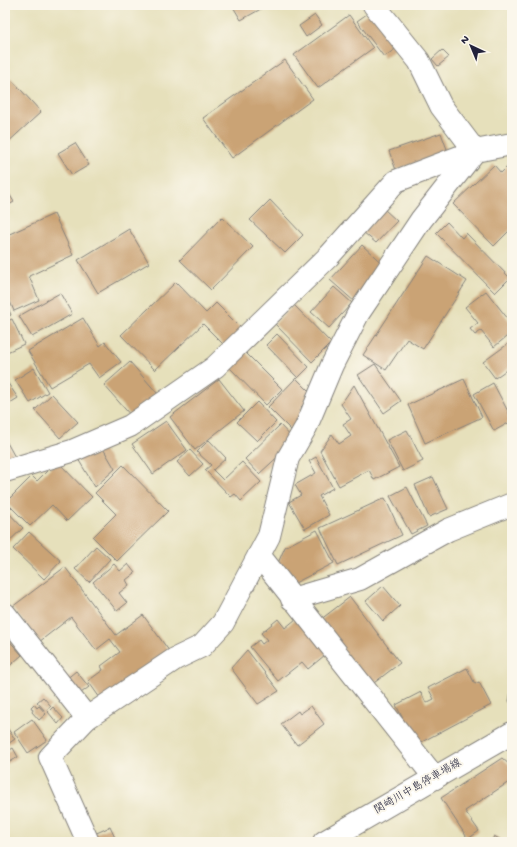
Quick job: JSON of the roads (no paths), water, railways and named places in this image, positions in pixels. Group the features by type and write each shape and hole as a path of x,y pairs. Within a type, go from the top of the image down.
{"street":[{"path":"374,5 419,61 442,106 475,151"},
{"path":"5,471 72,451 130,426 214,367 329,256 396,181 475,151 512,144"},
{"path":"88,842 50,757 87,718 175,659 202,646 223,623 269,536 282,488 288,458 306,427 332,365 358,314 421,220 475,151"},
{"path":"292,599 360,579 448,530 512,504"},
{"path":"259,555 292,599 435,778"},
{"path":"5,614 87,718"},
{"name":"関崎川中島停車場線","path":"324,842 512,733"}]}
